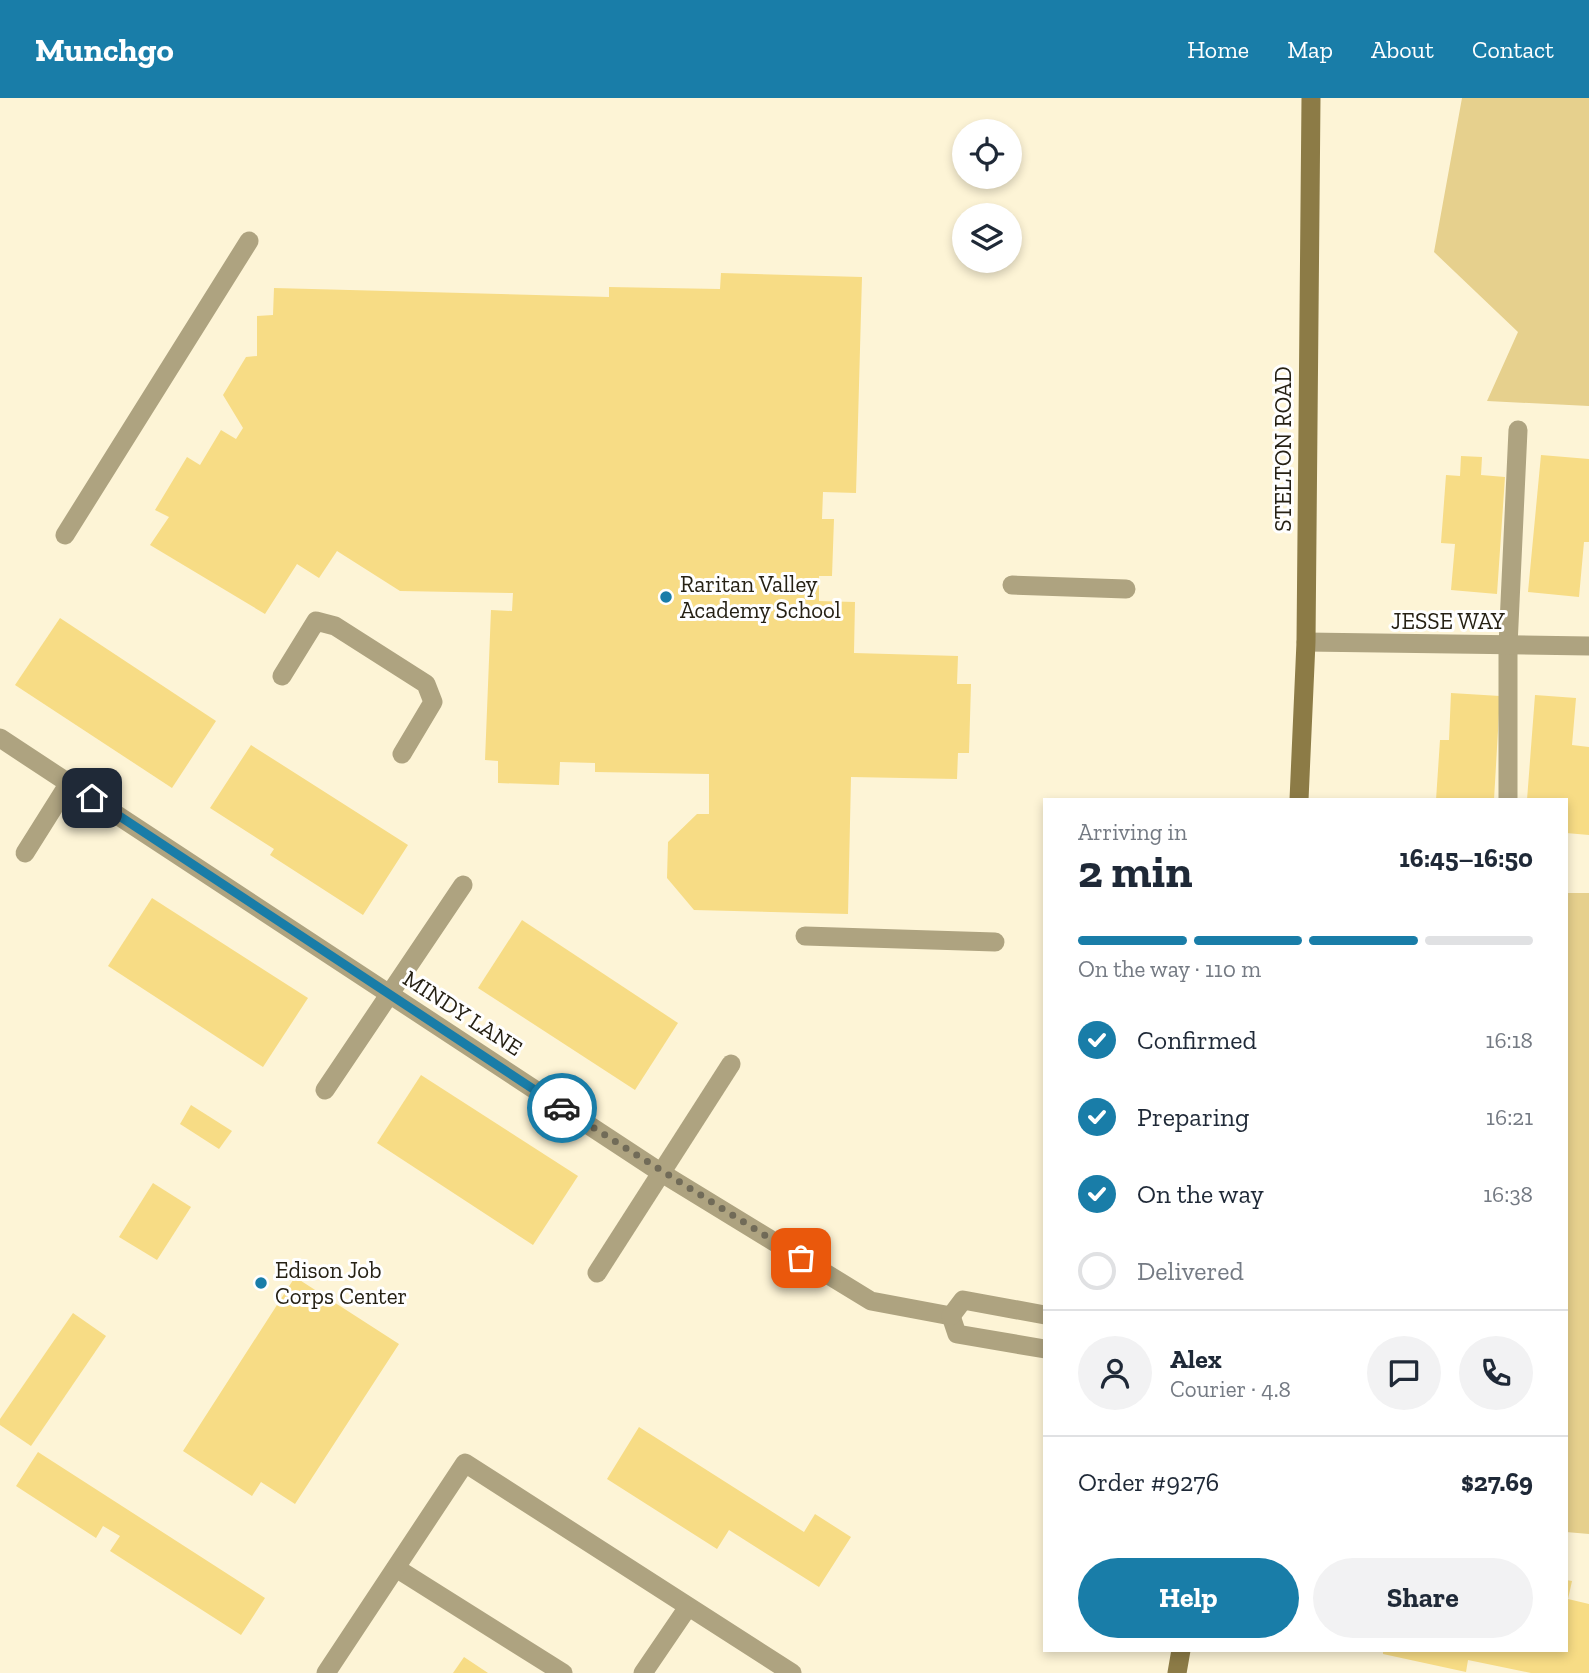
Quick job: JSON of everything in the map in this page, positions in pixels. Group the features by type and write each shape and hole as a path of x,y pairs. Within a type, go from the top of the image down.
{"main road":[{"name":"STELTON ROAD","path":"1299,798 1306,642 1311,98"},
{"path":"1177,1673 1181,1652"}],"street":[{"path":"65,535 249,242"},
{"path":"1507,798 1508,646 1518,430"},
{"path":"1012,585 1126,589"},
{"path":"282,676 316,621 335,626 426,684 433,702 402,754"},
{"name":"JESSE WAY","path":"1306,642 1589,646"},
{"name":"MINDY LANE","path":"0,738 660,1172 871,1301 951,1315"},
{"path":"26,853 69,783"},
{"path":"325,1090 463,885"},
{"path":"805,936 995,942"},
{"path":"597,1273 731,1064"},
{"path":"1043,1315 963,1300 951,1315 957,1334 1043,1349"},
{"path":"326,1673 465,1463 792,1673"},
{"path":"396,1568 563,1673"},
{"path":"643,1673 688,1607"}],"shaded area":[{"path":"1462,98 1589,98 1589,406 1487,401 1518,332 1434,252"},
{"path":"1568,893 1589,893 1589,1534 1568,1532"}],"building":[{"name":"Raritan Valley Academy School","path":"721,273 862,277 856,493 823,492 822,519 834,519 832,576 819,576 819,601 855,602 854,653 958,656 957,684 971,684 969,753 958,753 957,779 851,777 848,914 694,910 667,878 668,842 697,814 709,814 709,774 595,772 595,763 560,762 559,785 498,783 498,761 485,760 491,610 512,611 513,593 400,591 337,551 319,578 297,564 265,614 150,545 169,517 155,510 187,457 200,465 221,430 236,439 243,428 223,395 246,357 257,356 257,316 273,315 274,288 609,297 609,287 720,289"},
{"path":"1541,455 1589,459 1589,542 1584,542 1579,597 1528,592"},
{"path":"1461,456 1482,457 1481,475 1505,477 1497,594 1451,590 1455,544 1441,543 1446,475 1460,476"},
{"path":"60,618 216,721 172,788 15,685"},
{"path":"1451,693 1500,696 1494,798 1436,798 1440,740 1449,740"},
{"path":"1535,695 1576,698 1572,745 1589,747 1589,835 1568,833 1568,798 1527,798"},
{"path":"251,745 408,845 363,915 270,855 274,849 210,808"},
{"path":"152,898 308,998 263,1067 108,966"},
{"path":"522,920 678,1023 635,1090 478,988"},
{"path":"421,1075 578,1176 533,1245 377,1143"},
{"path":"191,1105 232,1131 219,1149 180,1124"},
{"path":"153,1183 191,1207 157,1260 119,1237"},
{"path":"295,1277 399,1344 295,1504 261,1482 252,1496 183,1451"},
{"path":"73,1313 106,1336 31,1446 0,1425 0,1419"},
{"path":"639,1427 804,1532 815,1514 851,1537 819,1587 729,1530 717,1549 607,1479"},
{"path":"38,1452 265,1598 241,1635 110,1551 120,1536 103,1526 96,1538 16,1486"},
{"path":"1568,1580 1572,1581 1568,1599"},
{"path":"1568,1599 1589,1604 1589,1673 1531,1673 1468,1660 1466,1672 1383,1654 1568,1652"},
{"path":"464,1657 488,1673 453,1673"}],"way so far":[{"path":"562,1108 660,1172 801,1258"}],"place":[{"name":"Raritan Valley Academy School","path":"666,597"},
{"name":"Edison Job Corps Center","path":"261,1283"}],"route":[{"path":"92,798 562,1108"}]}
